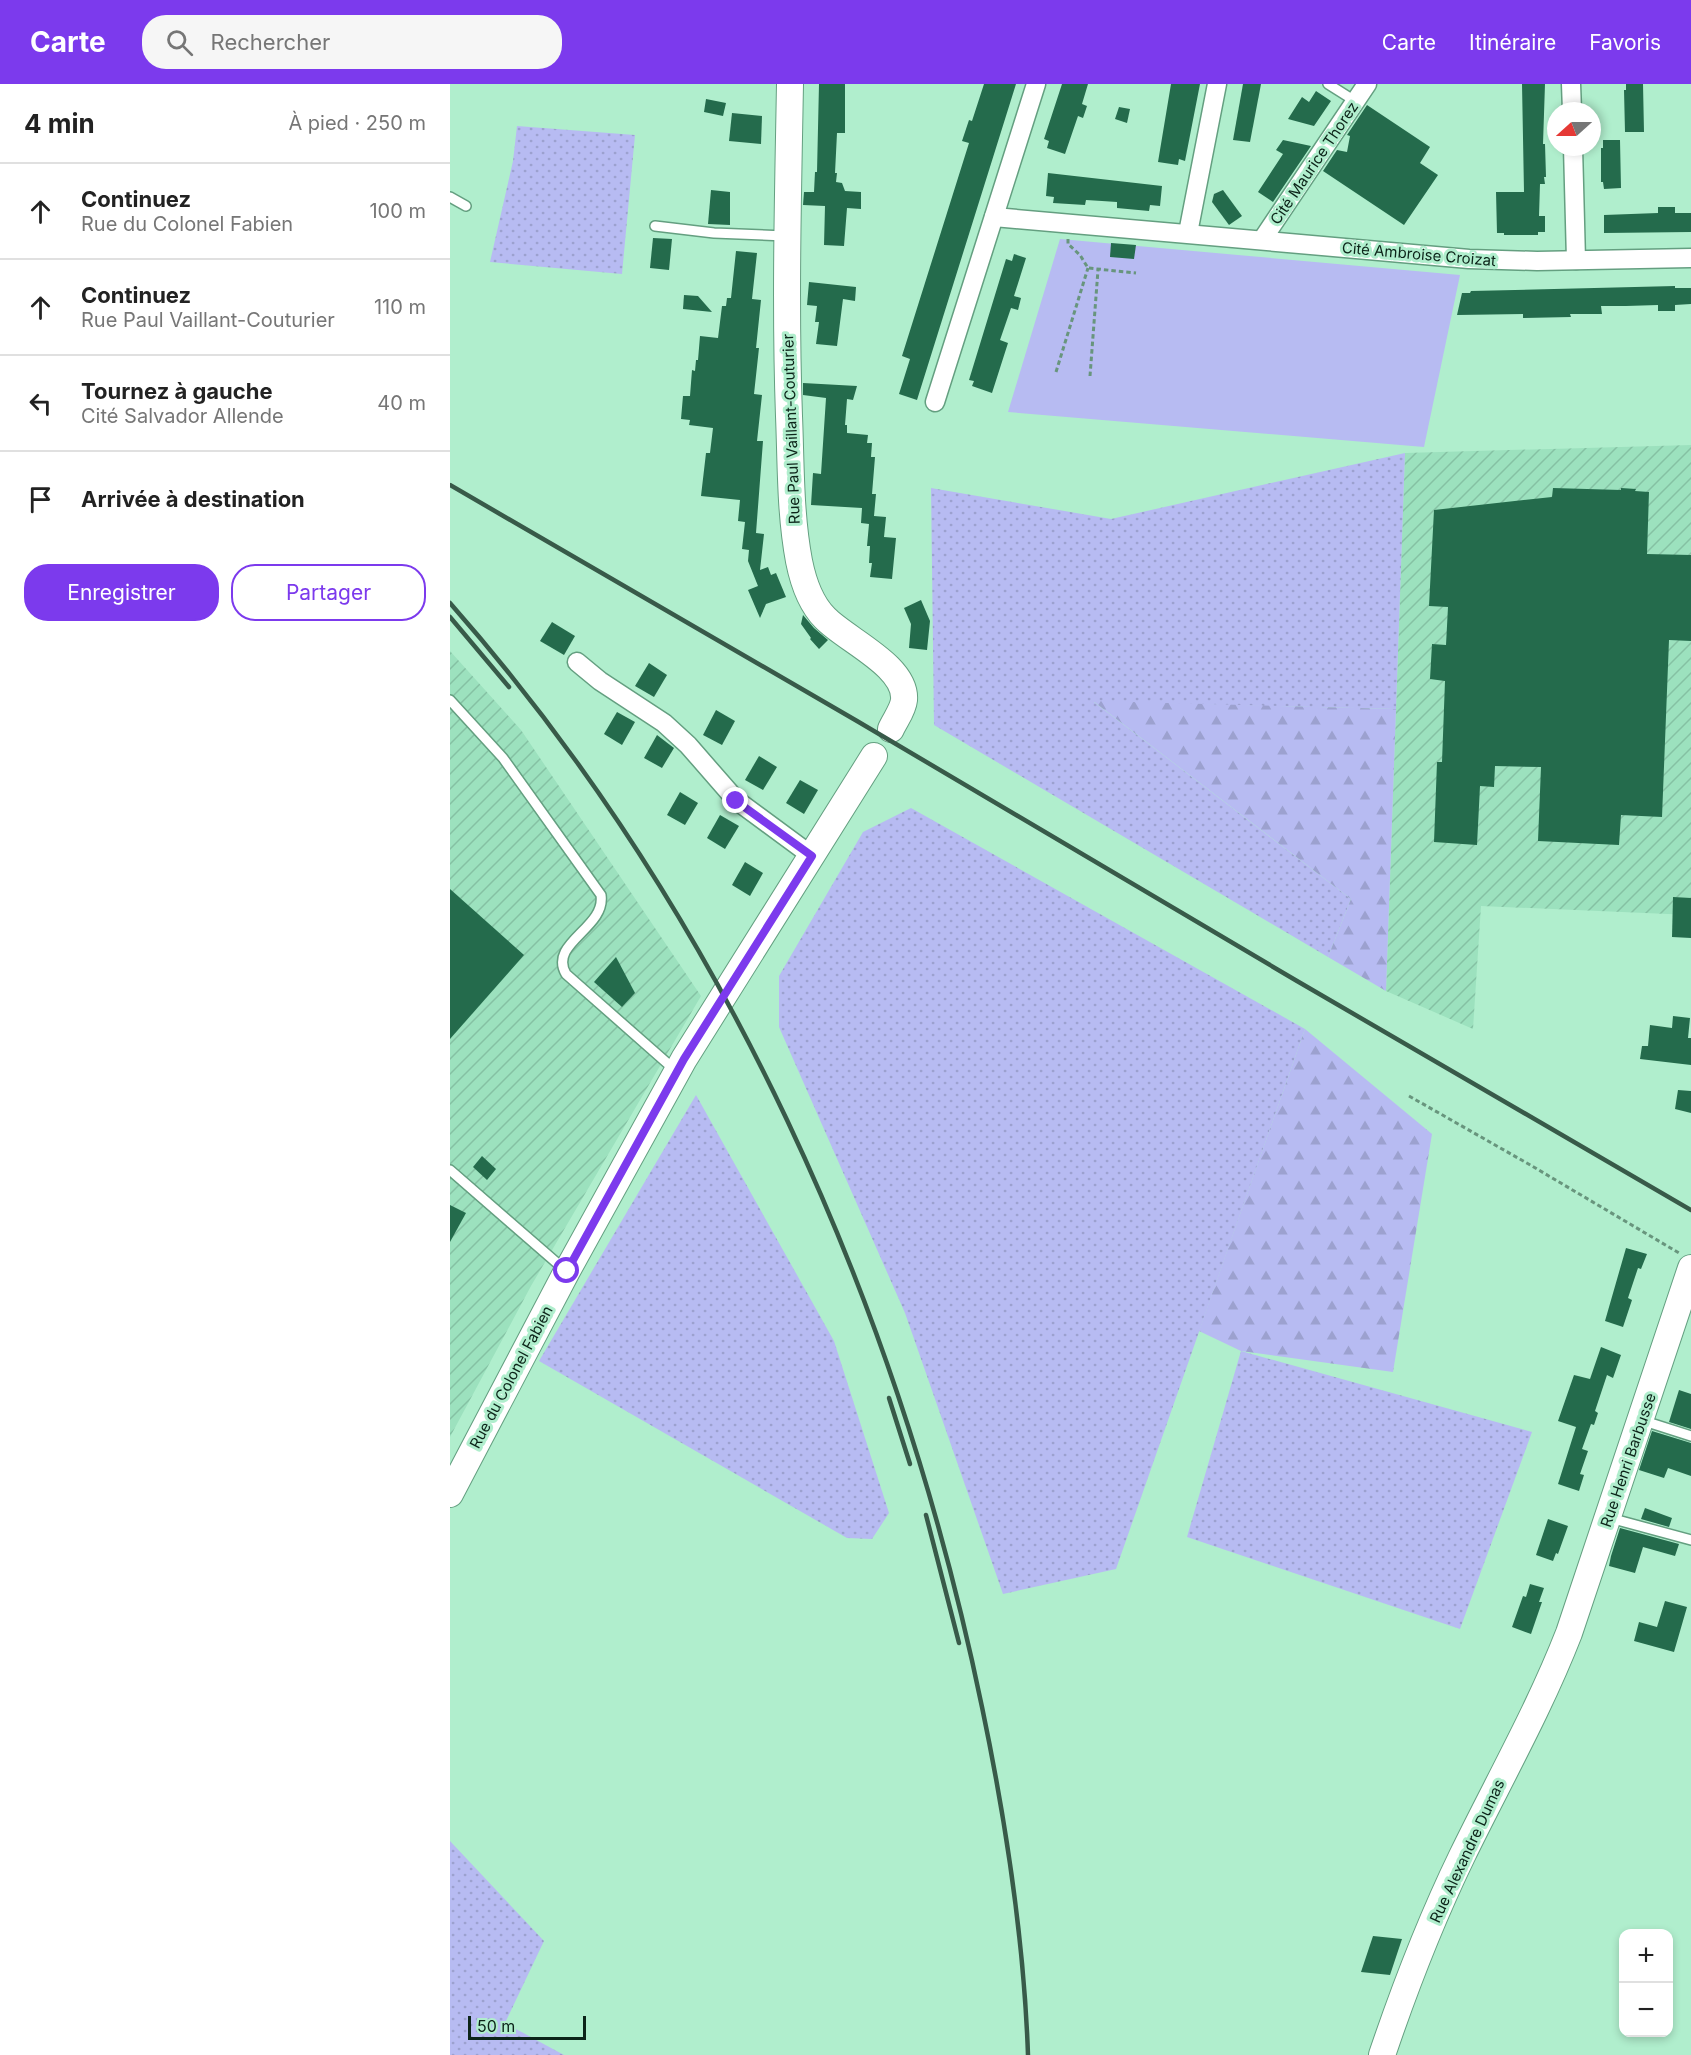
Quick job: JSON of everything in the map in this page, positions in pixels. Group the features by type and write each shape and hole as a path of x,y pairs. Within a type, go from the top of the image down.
{"street":[{"name":"Rue Paul Vaillant-Couturier","path":"790,84 787,236 788,352 791,469 794,523 799,558 809,594 824,618 885,664 901,684 904,692 903,705 891,729"},
{"path":"935,402 1036,84"},
{"path":"1188,233 1217,84"},
{"name":"Cité Maurice Thorez","path":"994,217 1262,240 1367,84"},
{"path":"1572,84 1572,102"},
{"path":"1573,156 1575,260"},
{"name":"Cité Ambroise Croizat","path":"1262,240 1454,258 1530,261 1691,258"},
{"path":"577,662 600,681 664,723 688,745 736,801 812,856"},
{"path":"676,1072 874,756"},
{"name":"Rue du Colonel Fabien","path":"450,1494 567,1271 676,1072"},
{"name":"Rue Henri Barbusse","path":"1562,1651 1641,1419 1686,1261"},
{"name":"Rue Alexandre Dumas","path":"1382,2055 1444,1895 1547,1687 1562,1651"}],"lane":[{"path":"1328,84 1355,102"},
{"path":"450,197 466,206"},
{"path":"656,226 714,233 787,236"},
{"path":"450,700 495,748 601,895 601,905 597,915 564,953 562,966 566,974 676,1072"},
{"path":"450,1170 567,1271"},
{"path":"1641,1419 1691,1437"},
{"path":"1608,1518 1691,1540"}],"path":[{"path":"1068,223 1068,244 1080,255 1088,268 1136,273"},
{"path":"1056,372 1088,268"},
{"path":"1090,376 1098,270"},
{"path":"1409,1096 1532,1166 1686,1261"}],"shaded area":[{"path":"1691,445 1691,915 1481,906 1473,1029 1386,991 1405,453"},
{"path":"450,651 521,730 701,996 531,1286 450,1437"}],"green space":[{"path":"517,126 635,135 622,274 490,262 513,161"},
{"path":"1060,239 1460,275 1424,447 1008,412"},
{"path":"1405,453 1396,709 1094,702 1351,899 1328,957 934,725 931,488 1111,519"},
{"path":"1093,701 1396,709 1386,991 1328,957 1351,899"},
{"path":"911,808 1305,1029 1116,1569 1003,1594 905,1313 779,1027 779,976 863,832"},
{"path":"1305,1029 1432,1134 1393,1372 1241,1351 1199,1331"},
{"path":"696,1095 834,1341 889,1513 872,1539 847,1538 539,1361"},
{"path":"1241,1351 1532,1432 1460,1629 1187,1537"},
{"path":"450,1841 544,1941 505,2023 564,2055 450,2055"}],"building":[{"path":"819,84 845,84 845,133 837,133 836,182 842,183 845,191 861,192 861,209 847,208 844,246 824,245 825,206 803,205 804,192 814,192 815,172 817,172"},
{"path":"984,84 1016,84 917,400 899,394 910,359 902,356 969,143 962,141 969,120 972,121"},
{"path":"1062,84 1088,84 1082,104 1087,106 1083,118 1078,116 1065,154 1047,148 1049,141 1044,139"},
{"path":"1171,84 1200,84 1185,161 1179,159 1178,165 1158,162"},
{"path":"1243,84 1261,84 1250,142 1233,140"},
{"path":"1522,84 1545,84 1543,144 1545,144 1546,177 1544,177 1545,184 1540,184 1539,216 1545,216 1545,232 1538,232 1538,235 1504,235 1504,233 1497,233 1496,192 1524,192"},
{"path":"1626,84 1643,84 1644,132 1625,132 1624,90 1626,90"},
{"path":"1316,91 1331,101 1314,126 1288,119 1302,97 1309,102"},
{"path":"706,99 726,103 723,116 704,112"},
{"path":"1367,105 1430,147 1420,163 1438,175 1404,225 1323,171 1337,150 1347,152 1350,136 1347,135"},
{"path":"1119,107 1130,109 1127,123 1115,119"},
{"path":"732,113 762,116 761,144 729,141"},
{"path":"1283,140 1311,146 1273,202 1258,192 1283,154 1276,150"},
{"path":"1603,140 1620,140 1621,188 1604,189 1603,182 1601,182 1601,148 1603,148"},
{"path":"1048,173 1162,186 1160,206 1150,205 1149,211 1117,208 1117,202 1086,200 1085,205 1053,203 1054,197 1046,196"},
{"path":"711,190 730,192 730,225 708,224"},
{"path":"1223,190 1242,216 1229,225 1212,202 1214,194"},
{"path":"1658,207 1675,207 1675,213 1691,213 1691,232 1604,233 1604,215 1658,213"},
{"path":"653,238 672,239 669,270 650,268"},
{"path":"1111,243 1136,245 1134,259 1110,257"},
{"path":"736,251 757,253 752,299 761,300 754,394 762,395 757,441 763,441 756,533 764,534 760,570 768,567 771,575 776,573 786,597 766,604 760,618 748,590 758,586 748,561 749,550 742,549 745,522 738,521 740,500 701,496 706,453 710,453 713,428 689,425 690,420 681,419 683,396 690,396 692,370 695,371 696,360 698,360 700,336 718,338 722,306 726,306 727,298 731,298"},
{"path":"1014,254 1026,258 1014,296 1021,298 1018,310 1011,308 1000,340 1008,343 992,393 972,386 974,381 969,380 1006,259 1012,261"},
{"path":"809,282 856,287 855,301 843,299 837,346 816,344 819,322 815,322 817,306 807,305"},
{"path":"1675,286 1675,288 1691,288 1691,304 1675,305 1675,311 1658,311 1658,305 1601,306 1602,314 1570,314 1571,317 1523,318 1523,314 1457,315 1462,293 1471,291"},
{"path":"684,295 698,296 712,312 683,309"},
{"path":"803,383 857,386 853,400 847,399 845,425 847,425 847,433 868,435 867,443 872,443 871,457 875,457 872,494 876,494 874,516 886,517 884,537 896,538 892,579 870,577 872,563 869,563 870,546 867,546 869,524 861,523 862,508 811,505 813,473 821,474 826,398 803,395"},
{"path":"1553,488 1621,490 1621,488 1649,492 1647,554 1691,555 1691,641 1669,640 1662,817 1621,815 1619,845 1538,841 1541,767 1495,766 1494,787 1480,786 1477,845 1434,842 1437,762 1442,762 1445,681 1430,679 1432,644 1446,645 1448,607 1429,606 1434,510 1552,497"},
{"path":"921,600 930,621 927,650 909,648 911,624 904,608"},
{"path":"803,615 828,640 819,649 801,624"},
{"path":"552,622 575,636 564,655 540,641"},
{"path":"649,663 667,675 654,697 635,686"},
{"path":"716,710 735,721 722,745 703,735"},
{"path":"617,712 635,722 622,745 604,734"},
{"path":"657,735 674,748 662,768 644,758"},
{"path":"759,756 777,767 763,790 745,780"},
{"path":"800,780 818,790 804,814 786,803"},
{"path":"680,792 698,803 685,825 667,815"},
{"path":"720,815 739,826 725,849 707,838"},
{"path":"745,862 763,873 750,896 732,885"},
{"path":"450,889 524,955 450,1039"},
{"path":"1673,897 1691,898 1691,938 1672,937"},
{"path":"616,957 635,993 622,1007 594,982"},
{"path":"1673,1016 1690,1018 1688,1038 1691,1038 1691,1065 1640,1059 1642,1046 1648,1046 1650,1025 1672,1028"},
{"path":"1678,1090 1691,1091 1691,1113 1675,1109"},
{"path":"482,1156 496,1169 487,1180 473,1167"},
{"path":"450,1205 466,1213 450,1242"},
{"path":"1626,1248 1647,1254 1641,1269 1638,1268 1628,1298 1632,1300 1623,1327 1605,1321"},
{"path":"1601,1347 1621,1355 1613,1378 1607,1375 1595,1411 1598,1413 1594,1425 1591,1424 1582,1449 1588,1451 1580,1474 1584,1475 1579,1491 1558,1484 1576,1427 1558,1421 1574,1375 1590,1379"},
{"path":"1679,1390 1691,1394 1691,1429 1669,1422"},
{"path":"1652,1431 1691,1443 1691,1476 1668,1468 1664,1478 1639,1470"},
{"path":"1645,1508 1672,1518 1669,1527 1641,1519"},
{"path":"1548,1519 1568,1526 1558,1554 1556,1553 1553,1561 1536,1555"},
{"path":"1620,1528 1679,1544 1675,1556 1643,1547 1635,1573 1609,1566"},
{"path":"1530,1584 1544,1588 1539,1602 1542,1602 1531,1634 1512,1627 1523,1596 1526,1597"},
{"path":"1665,1601 1687,1607 1674,1652 1634,1641 1639,1622 1657,1627"},
{"path":"1373,1936 1402,1939 1390,1975 1361,1972"}],"railway":[{"path":"450,485 1691,1210"},
{"path":"450,603 548,723 637,850 716,983 787,1120 849,1263 902,1408 947,1557 982,1707 1013,1880 1028,2055"},
{"path":"450,617 509,687"},
{"path":"889,1398 910,1464"},
{"path":"926,1515 959,1643"}],"route":[{"path":"567,1271 684,1059 812,856 736,801"}]}
